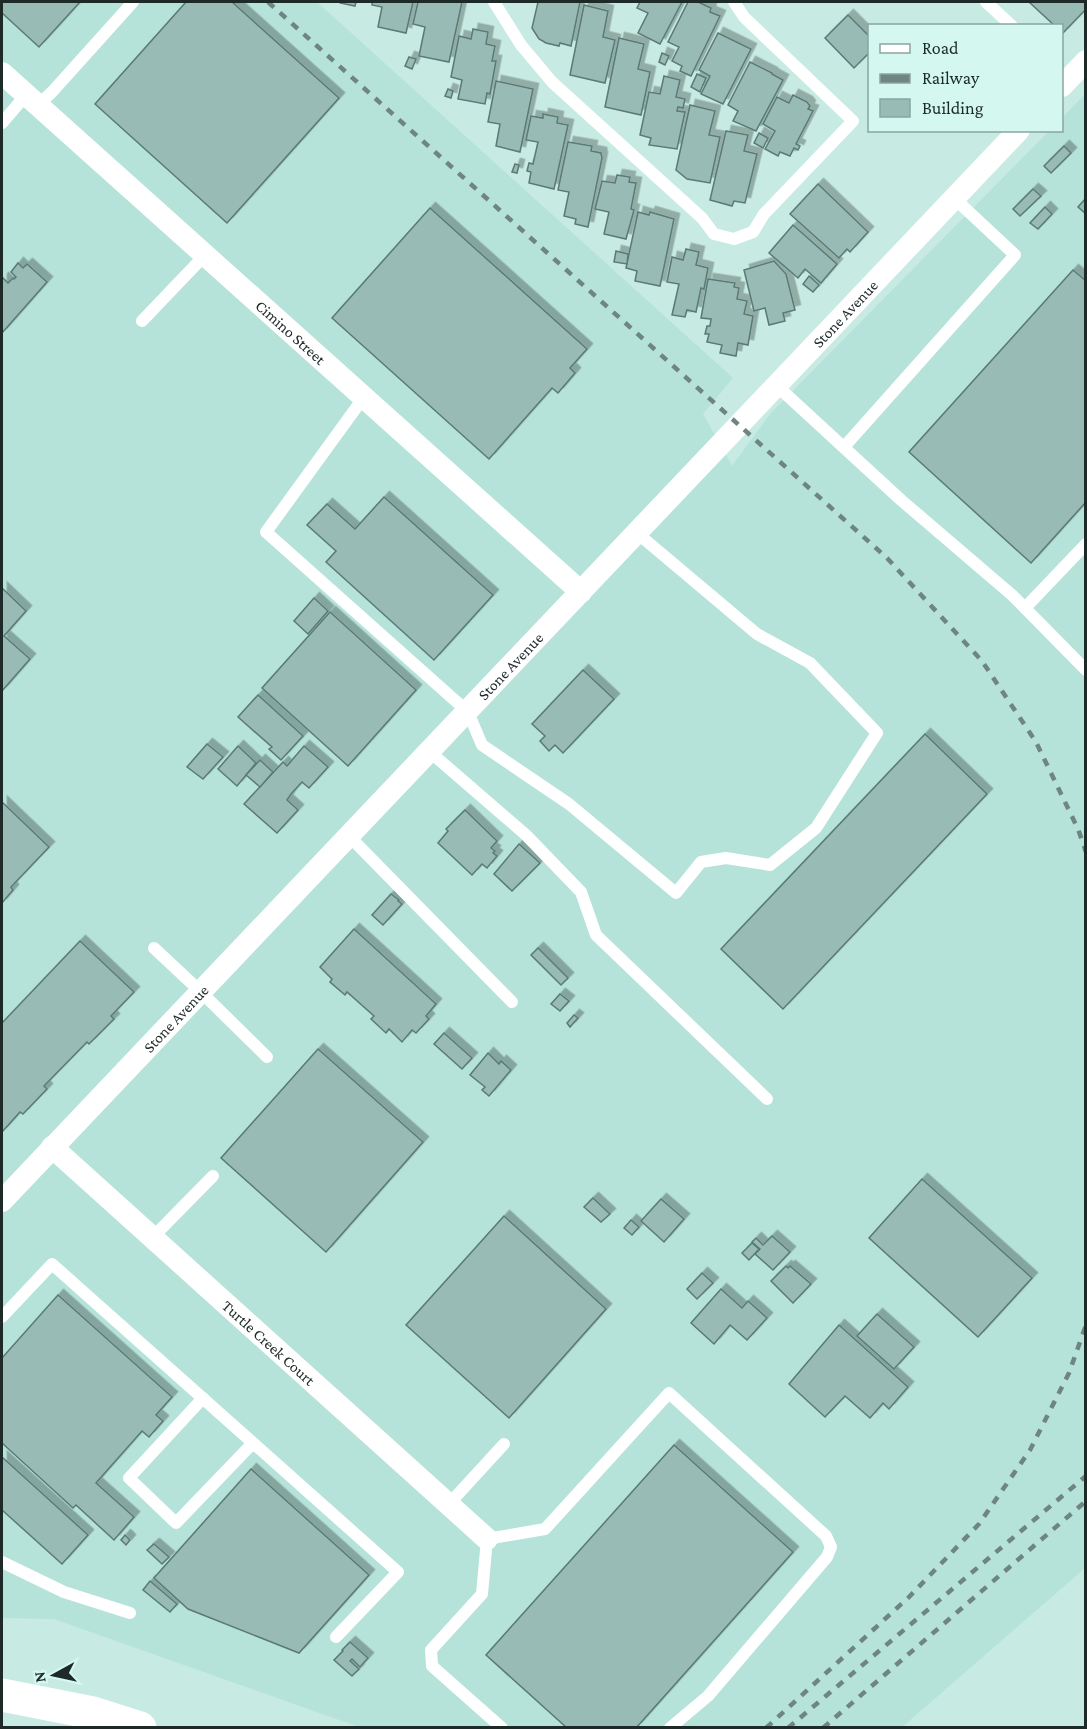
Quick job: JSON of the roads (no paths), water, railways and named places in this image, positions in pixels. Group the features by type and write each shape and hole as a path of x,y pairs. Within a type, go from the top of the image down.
{"main road":[{"path":"2,1695 93,1713 140,1728"}],"street":[{"path":"1063,82 1086,61"},
{"name":"Cimino Street","path":"2,74 582,592"},
{"name":"Stone Avenue","path":"2,1201 1017,132"},
{"name":"Turtle Creek Court","path":"52,1147 487,1539"}],"lane":[{"path":"2,123 32,100 52,92 133,2"},
{"path":"494,2 521,45 552,82 702,218 714,234 734,239 753,232 764,214 853,121 744,17 734,2"},
{"path":"986,2 1010,24"},
{"path":"844,447 1015,255 954,198"},
{"path":"142,321 205,255"},
{"path":"777,386 901,500 1012,595 1086,670"},
{"path":"364,397 266,531 468,712 482,745 569,804 676,893 701,862 726,858 770,865 816,828 877,734 810,663 757,633 637,533"},
{"path":"1025,608 1086,544"},
{"path":"430,752 526,835 582,892 596,935 767,1099"},
{"path":"349,836 512,1002"},
{"path":"154,948 267,1057"},
{"path":"153,1237 213,1176"},
{"path":"2,1317 52,1264 398,1572 336,1637"},
{"path":"502,1728 432,1666 431,1650 482,1594 487,1539 545,1529 669,1394 826,1536 831,1547 827,1557 708,1696 670,1728"},
{"path":"203,1398 129,1478 176,1523 253,1443"},
{"path":"449,1504 504,1444"},
{"path":"2,1562 64,1592 130,1613"}],"railway":[{"path":"268,2 887,558 982,661 1036,742 1078,829 1086,852"},
{"path":"766,1728 909,1597 979,1524 1030,1450 1069,1373 1086,1325"},
{"path":"788,1728 1086,1476"},
{"path":"823,1728 1086,1501"}]}
